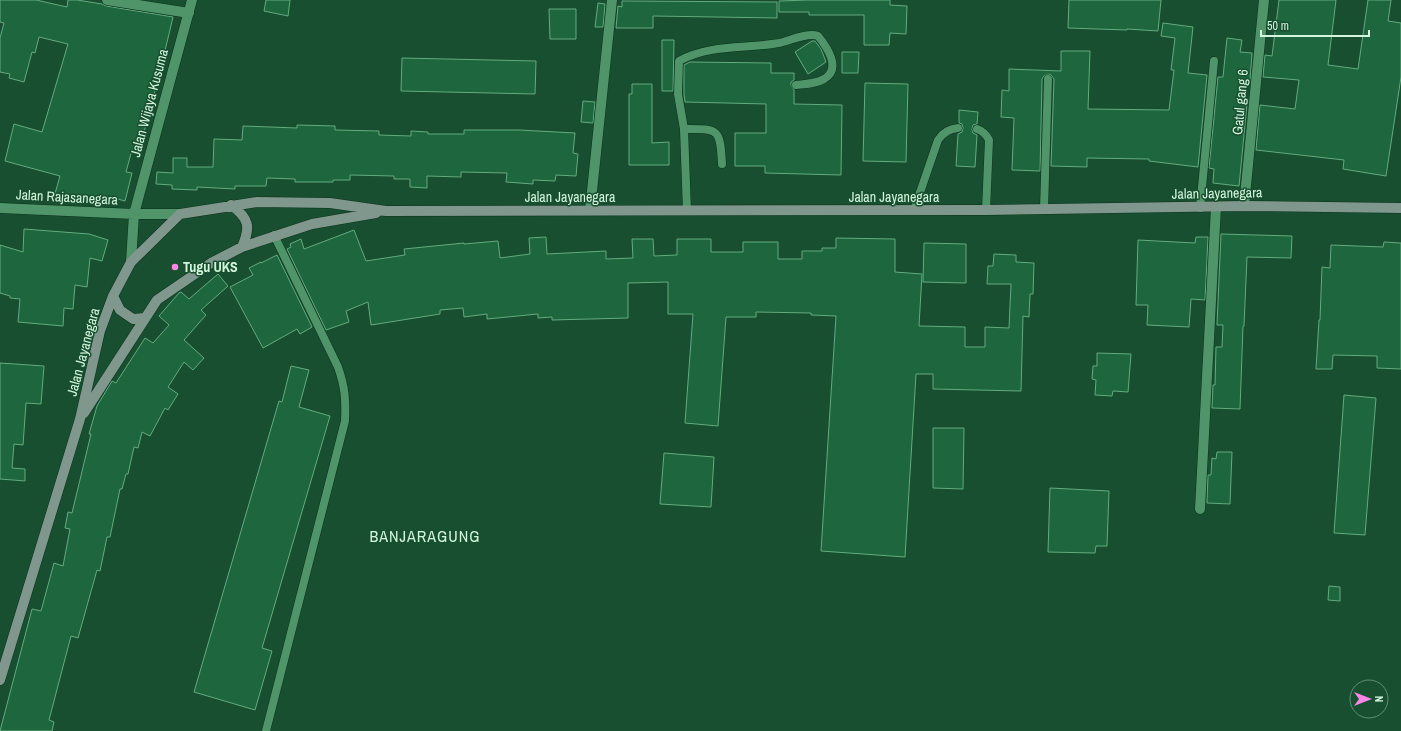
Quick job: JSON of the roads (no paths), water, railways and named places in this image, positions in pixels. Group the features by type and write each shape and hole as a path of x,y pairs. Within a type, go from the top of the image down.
{"main road":[{"name":"Jalan Jayanegara","path":"0,680 80,419 100,331 113,296 131,262 180,214 257,202 330,203 386,211 986,210 1200,208 1244,206 1401,208"},
{"path":"231,205 244,216 246,222 247,237 242,247"},
{"name":"Jalan Jayanegara","path":"80,419 157,300 211,262 242,247 274,235 312,224 386,211"},
{"path":"113,296 120,310 133,319 145,318"}],"street":[{"path":"107,0 188,13"},
{"name":"Jalan Wijaya Kusuma","path":"131,262 134,214 192,0"},
{"path":"590,210 612,0"},
{"name":"Gatul gang 6","path":"1244,206 1264,0"},
{"path":"1200,509 1216,207"},
{"name":"Jalan Rajasanegara","path":"0,208 134,214 180,214"}],"lane":[{"path":"687,211 684,128 678,94 679,61 688,56 709,50 779,43 808,36 818,36 830,54 832,71 824,80 796,85"},
{"path":"1200,208 1214,61"},
{"path":"1044,209 1048,79"},
{"path":"684,128 709,129 716,132 719,139 722,164"},
{"path":"914,210 938,140 946,131 958,128"},
{"path":"977,128 983,131 989,140 986,210"},
{"path":"266,731 345,421 346,403 344,385 338,367 274,235"}],"place":[{"name":"Tugu UKS","path":"175,267"}],"district":[{"name":"BANJARAGUNG","path":"425,536"}]}
